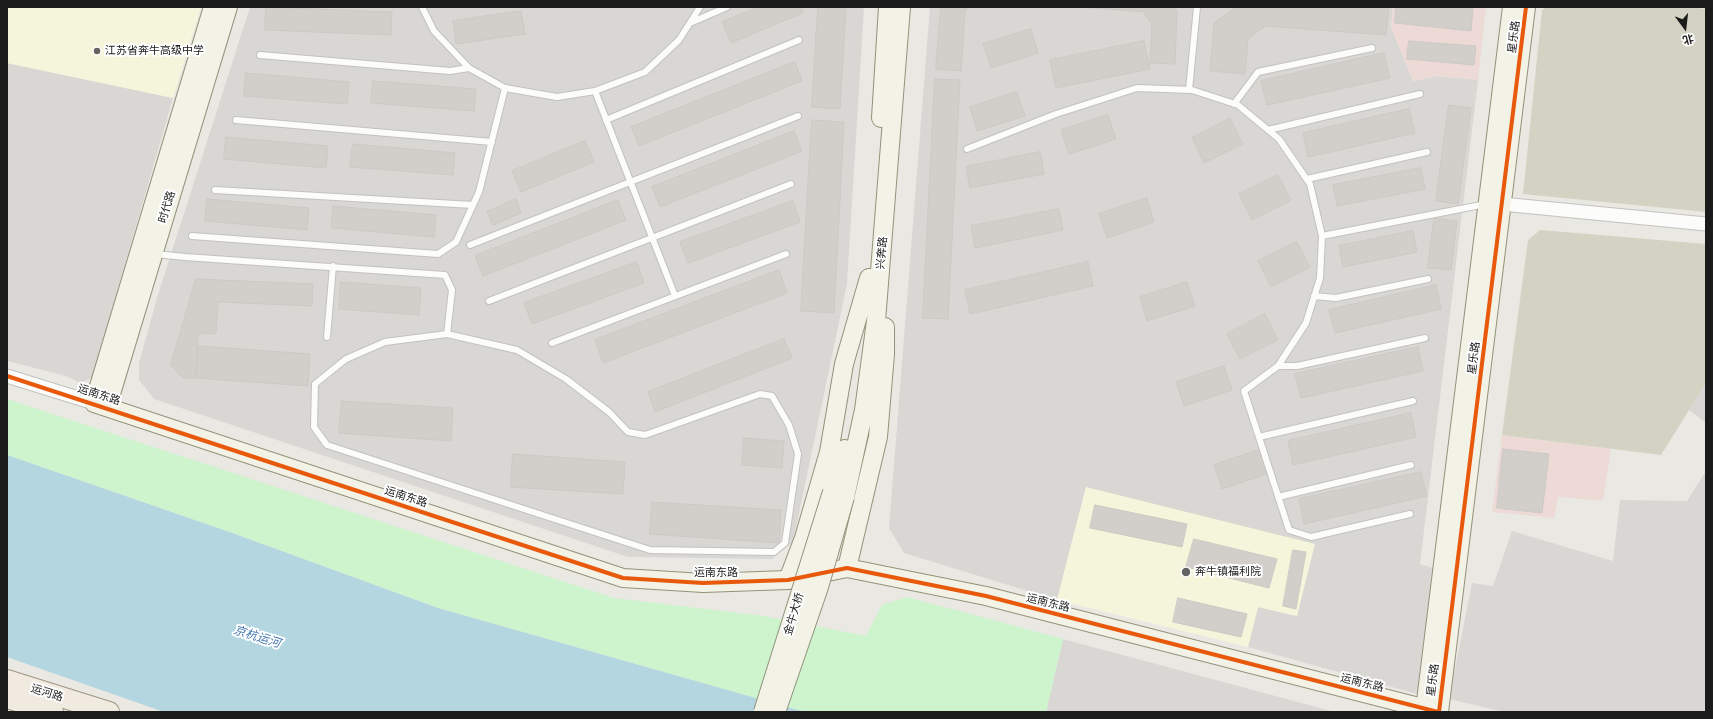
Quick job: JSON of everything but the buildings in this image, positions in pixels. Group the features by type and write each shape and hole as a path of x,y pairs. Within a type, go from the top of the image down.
{"main road":[{"name":"运河路","path":"7,680 109,712"},
{"name":"运河路","path":"7,698 53,712"}],"street":[{"name":"时代路","path":"100,405 213,7"},
{"name":"时代路","path":"100,405 153,253 228,7"},
{"path":"788,580 804,538 829,452 844,364 875,278 888,7"},
{"name":"兴奔路","path":"839,495 864,410 876,321 875,278 902,7"},
{"name":"星乐路","path":"1434,711 1495,204 1512,7"},
{"name":"星乐路","path":"1495,204 1526,7"},
{"path":"1495,204 1706,224"},
{"path":"846,568 878,437 885,354 884,310 875,278"},
{"name":"运南东路","path":"7,376 100,405 623,578 703,583 788,580 846,568 986,596 1434,711"},
{"name":"金牛大桥","path":"763,712 839,495"},
{"name":"金牛大桥","path":"776,712 819,587 839,495"}],"lane":[{"path":"422,7 434,32 469,68 505,88 557,97 595,91 645,72 679,40 700,7"},
{"path":"690,23 727,7"},
{"path":"1189,90 1197,7"},
{"path":"606,120 799,40"},
{"path":"1234,104 1258,72 1372,48"},
{"path":"260,55 450,71 469,68"},
{"path":"192,236 438,254 456,242 479,192 505,88"},
{"path":"967,149 1056,114 1137,88 1189,90 1238,105 1279,139 1307,179 1310,184 1322,236 1320,278 1306,323 1278,366 1244,391 1289,530 1311,537 1410,514"},
{"path":"595,91 675,296"},
{"path":"1268,130 1420,94"},
{"path":"470,245 798,116"},
{"path":"236,120 492,142"},
{"path":"1307,179 1427,152"},
{"path":"489,300 791,184"},
{"path":"215,190 473,205"},
{"path":"1322,236 1495,204"},
{"path":"153,253 185,257 333,266 444,275 452,290 447,334"},
{"path":"552,343 786,254"},
{"path":"327,337 333,266"},
{"path":"1314,296 1336,298 1428,279"},
{"path":"447,334 517,350 566,379 609,412 628,432 645,435 760,394 772,396 789,425 798,454 785,543 774,552 650,550 327,446 314,427 315,384 346,359 385,342 447,334"},
{"path":"1278,366 1297,366 1425,338"},
{"path":"1259,437 1413,401"},
{"path":"1278,497 1412,465"}],"shaded area":[{"name":"江苏省奔牛高级中学","path":"7,7 201,7 173,98 7,63"},
{"path":"250,7 864,7 847,284 793,542 772,559 628,557 154,399 139,380 139,363 157,298"},
{"path":"930,7 1393,7 1391,27 1413,81 1437,76 1478,80 1420,564 1433,568 1417,694 1248,647 1258,607 1296,616 1086,487 1057,600 904,553 889,528"},
{"path":"1393,7 1486,7 1478,80 1437,76 1413,81 1391,27"},
{"path":"1547,7 1690,7 1706,9 1706,212 1523,194 1542,10"},
{"path":"7,63 173,98 92,378 80,383 66,376 7,361"},
{"path":"1540,230 1706,244 1706,383 1661,455 1502,435 1528,240"},
{"path":"1706,383 1706,423 1689,410"},
{"path":"1502,435 1611,449 1603,501 1558,497 1554,518 1492,512"},
{"path":"1706,471 1706,712 1504,712 1449,699 1472,583 1493,586 1512,531 1613,561 1620,500 1687,501"},
{"name":"奔牛镇福利院","path":"1086,487 1315,544 1297,616 1258,607 1248,647 1057,600"},
{"path":"1063,639 1335,712 1046,712"}],"green space":[{"path":"7,399 614,598 764,616 866,636 882,605 907,597 1063,639 1046,712 805,712 438,608 235,534 7,455"}],"water":[{"name":"京杭运河","path":"7,455 235,534 438,608 805,712 164,712 7,657"}],"cycle path":[{"path":"1439,712 1526,7"},
{"path":"7,376 623,578 703,583 788,580 847,568 986,596 1438,712"}],"place":[{"name":"江苏省奔牛高级中学","path":"97,51"},
{"name":"奔牛镇福利院","path":"1186,572"}]}
